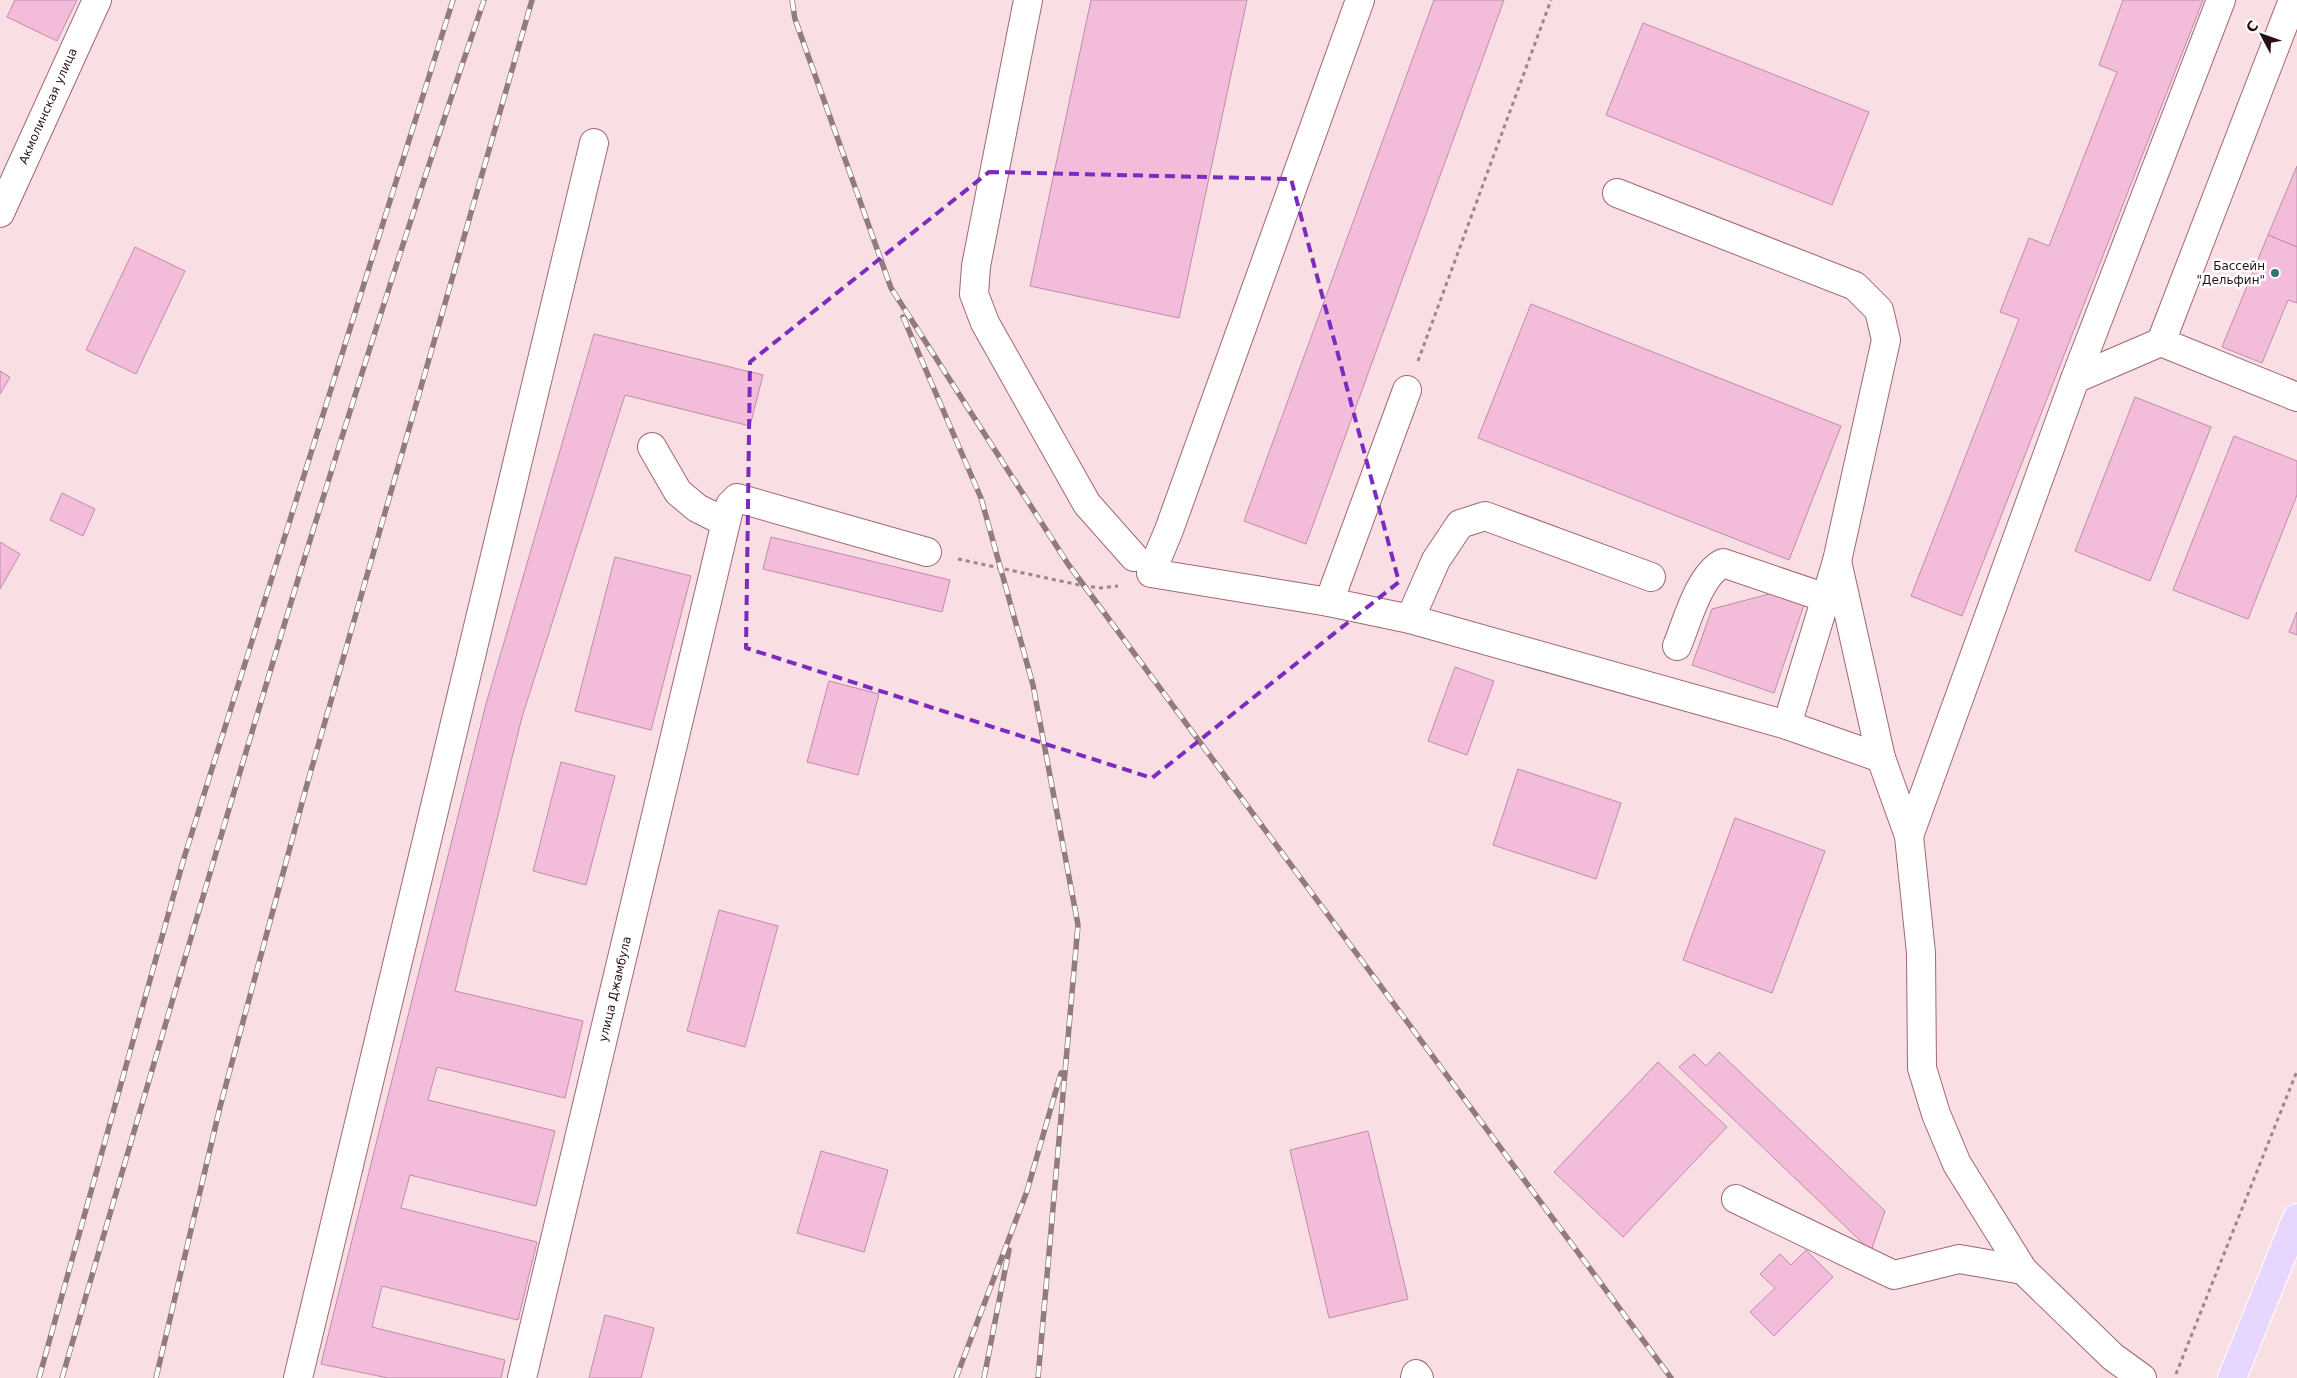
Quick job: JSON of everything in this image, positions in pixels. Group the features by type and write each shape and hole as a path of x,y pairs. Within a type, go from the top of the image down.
{"main road":[{"path":"2232,1378 2297,1218"}],"street":[{"name":"Акмолинская улица","path":"0,213 97,0"},
{"path":"1028,0 976,266 974,294 986,323 1087,504 1142,565 1410,619 1787,725 1881,758"},
{"path":"1142,565 1169,530 1360,0"},
{"path":"1909,836 2075,379 2221,0"},
{"path":"2161,342 2294,0"},
{"path":"298,1378 594,143"},
{"path":"1617,193 1855,286 1879,310 1886,340 1837,561 1787,725"},
{"path":"2075,379 2161,342 2297,396"},
{"path":"1329,602 1407,390"},
{"path":"652,447 678,492 697,508 725,522"},
{"name":"улица Джамбула","path":"522,1378 730,505 738,498 927,552"},
{"path":"1410,619 1436,560 1460,524 1484,516 1651,577"},
{"path":"1837,561 1881,758 1909,836 1921,953 1922,1068 1936,1114 1957,1164 2023,1270 2113,1357 2142,1378"},
{"path":"1677,646 1705,579 1714,568 1723,563 1826,598"},
{"path":"1736,1199 1894,1274 1959,1259 2023,1270"},
{"path":"1415,1378 1416,1374 1419,1378"}],"path":[{"path":"1407,390 1550,0"},
{"path":"927,552 1101,588 1120,586 1142,565"},
{"path":"2174,1378 2297,1071"}],"highlighted area":[{"path":"989,172 1291,179 1399,582 1152,778 746,648 750,362"}],"building":[{"path":"15,0 77,0 57,41 7,17"},
{"path":"1091,0 1247,0 1179,318 1030,286"},
{"path":"1434,0 1504,0 1306,544 1244,521"},
{"path":"2123,0 2203,0 1962,616 1911,596 2019,319 2000,312 2029,238 2049,246 2117,72 2099,65"},
{"path":"1643,23 1869,112 1832,205 1606,115"},
{"name":"Бассейн \"Дельфин\"","path":"2297,166 2297,247 2268,235"},
{"name":"Бассейн \"Дельфин\"","path":"2268,235 2297,247 2297,303 2288,300 2262,363 2222,347"},
{"path":"135,247 185,271 136,374 86,350"},
{"path":"1531,304 1841,426 1789,560 1478,438"},
{"path":"594,334 763,375 750,426 625,395 522,717 455,991 583,1021 565,1098 437,1067 428,1100 555,1131 536,1206 410,1175 401,1208 537,1242 518,1320 382,1286 372,1327 505,1360 501,1378 388,1378 321,1364 486,704"},
{"path":"0,371 10,377 0,394"},
{"path":"2135,397 2211,427 2150,581 2075,551"},
{"path":"2234,436 2297,461 2297,495 2248,619 2173,590"},
{"path":"62,493 95,509 83,536 50,520"},
{"path":"771,537 950,580 942,612 763,569"},
{"path":"0,542 20,554 0,589"},
{"path":"615,557 691,576 651,730 575,711"},
{"path":"1773,593 1804,605 1774,693 1692,665 1712,609"},
{"path":"2297,612 2297,635 2289,632"},
{"path":"1455,667 1494,681 1467,755 1428,741"},
{"path":"829,681 879,694 858,775 807,762"},
{"path":"561,762 615,776 586,885 533,871"},
{"path":"1518,769 1621,803 1596,879 1493,845"},
{"path":"1735,818 1825,851 1772,993 1683,960"},
{"path":"719,910 778,926 745,1047 687,1031"},
{"path":"1719,1052 1885,1211 1871,1251 1679,1067 1694,1054 1706,1066"},
{"path":"1658,1062 1727,1127 1623,1237 1554,1172"},
{"path":"1368,1131 1408,1299 1329,1318 1290,1150"},
{"path":"821,1151 888,1170 864,1252 797,1233"},
{"path":"1806,1250 1833,1277 1774,1336 1750,1312 1775,1288 1760,1274 1780,1254 1791,1265"},
{"path":"605,1315 654,1328 641,1378 589,1378"}],"railway":[{"path":"39,1378 184,858 453,0"},
{"path":"62,1378 214,859 318,514 427,171 484,0"},
{"path":"156,1378 220,1107 306,788 532,0"},
{"path":"792,0 795,19 891,288 1068,564 1671,1378"},
{"path":"903,317 981,498 1033,685 1078,925 1038,1378"},
{"path":"956,1378 1027,1191 1061,1073"},
{"path":"984,1378 1009,1250"}],"place":[{"name":"Бассейн \"Дельфин\"","path":"2275,273"}]}
